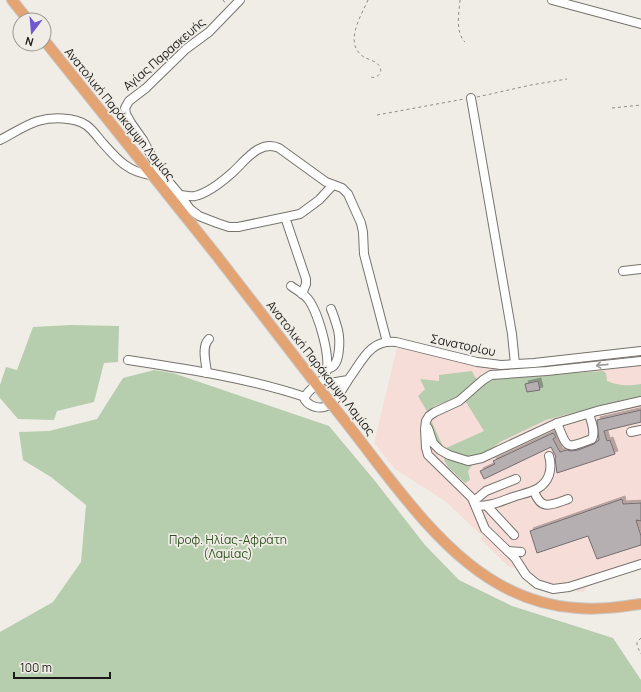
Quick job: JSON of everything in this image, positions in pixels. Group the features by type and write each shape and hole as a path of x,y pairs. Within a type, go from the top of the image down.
{"main road":[{"path":"12,0 22,12"},
{"name":"Ανατολική Παράκαμψη Λαμίας","path":"52,50 152,175 176,195 320,381 326,397 397,488 450,548 477,571 512,590 554,605 586,609 641,604"}],"street":[{"name":"Αγίας Παρασκευής","path":"176,195 131,123 126,114 126,108 129,101 146,88 186,50 209,32 240,0"},
{"path":"552,0 641,24"},
{"path":"471,98 512,334 515,364"},
{"path":"0,140 39,121 57,119 76,121 90,128 112,154 130,169 141,174 152,175"},
{"path":"128,360 207,373 260,384 305,397 305,400 309,404 318,408 325,408 336,398 371,348 378,343 387,342 364,254 361,223 347,192 342,188 326,182 279,148 270,146 255,151 228,176 200,194 189,196 176,195"},
{"path":"176,195 196,214 217,223 233,227 300,214 319,200 333,185"},
{"path":"286,220 306,279 306,284 302,294"},
{"path":"623,271 641,269"},
{"path":"291,286 311,303 317,316 327,354 328,368 320,381 307,393 305,397"},
{"path":"328,368 331,368 336,363 338,349 338,329 331,309"},
{"path":"207,373 204,347 206,341 209,339"},
{"name":"Σανατορίου","path":"387,342 396,342 458,358 494,364 515,364 575,359 641,351"},
{"path":"641,361 547,371 496,374 487,377 459,401 435,412 427,419 425,429 426,448 428,454 467,492 475,504 480,520 485,529 515,558 526,575 532,581 544,587 569,587 641,564"},
{"path":"494,364 496,374"},
{"path":"320,381 330,383 348,380"},
{"path":"427,419 427,426 433,443 440,450 449,455 468,461 482,458 558,423 641,401"},
{"path":"558,423 566,443 573,446 594,437 589,414"},
{"path":"630,432 641,430"},
{"path":"475,504 487,506 497,504 543,485 548,477 550,467 548,456"},
{"path":"475,504 486,490 516,479"},
{"path":"534,490 539,502 546,505 568,499"},
{"path":"487,506 514,535"},
{"path":"508,552 521,552"}],"path":[{"path":"368,0 355,33 354,43 359,54 380,67 378,76 374,78 370,77"},
{"path":"460,0 459,30 461,39 465,42"},
{"path":"612,108 641,105"},
{"path":"641,638 637,642 637,646 641,654"}],"shaded area":[{"path":"397,348 488,367 641,354 641,568 589,585 583,592 578,592 575,588 549,592 533,587 523,578 518,569 508,566 480,539 482,536 445,501 395,469 374,443"}],"green space":[{"path":"71,325 119,326 118,362 104,363 94,402 57,411 54,420 18,419 0,398 0,385 6,367 17,370 33,327"},
{"name":"Προφ. Ηλίας-Αφράτη (Λαμίας)","path":"154,370 173,373 329,426 375,481 425,545 459,580 512,606 613,638 641,680 641,692 0,692 0,632 53,602 81,562 86,505 51,477 23,460 19,432 49,431 97,419 123,378"},
{"path":"472,371 475,377 484,384 496,378 603,371 606,373 607,381 611,383 624,385 641,384 641,405 615,411 611,403 546,420 500,442 478,457 468,471 470,480 465,483 448,467 444,460 447,453 435,442 428,425 431,420 444,449 484,431 466,402 456,407 453,399 434,406 428,413 418,396 425,389 420,379 439,381 439,375"}],"building":[{"path":"538,381 540,390 527,392 525,384"},
{"path":"641,410 641,422 604,431 607,441 610,440 615,454 557,473 556,457 551,447 484,479 480,471 495,464 493,461 553,433 556,437 553,439 560,452 567,450 578,450 594,444 599,440 597,420"},
{"path":"622,499 623,504 641,503 641,521 636,520 641,536 641,545 597,559 588,536 537,553 530,531"}]}
